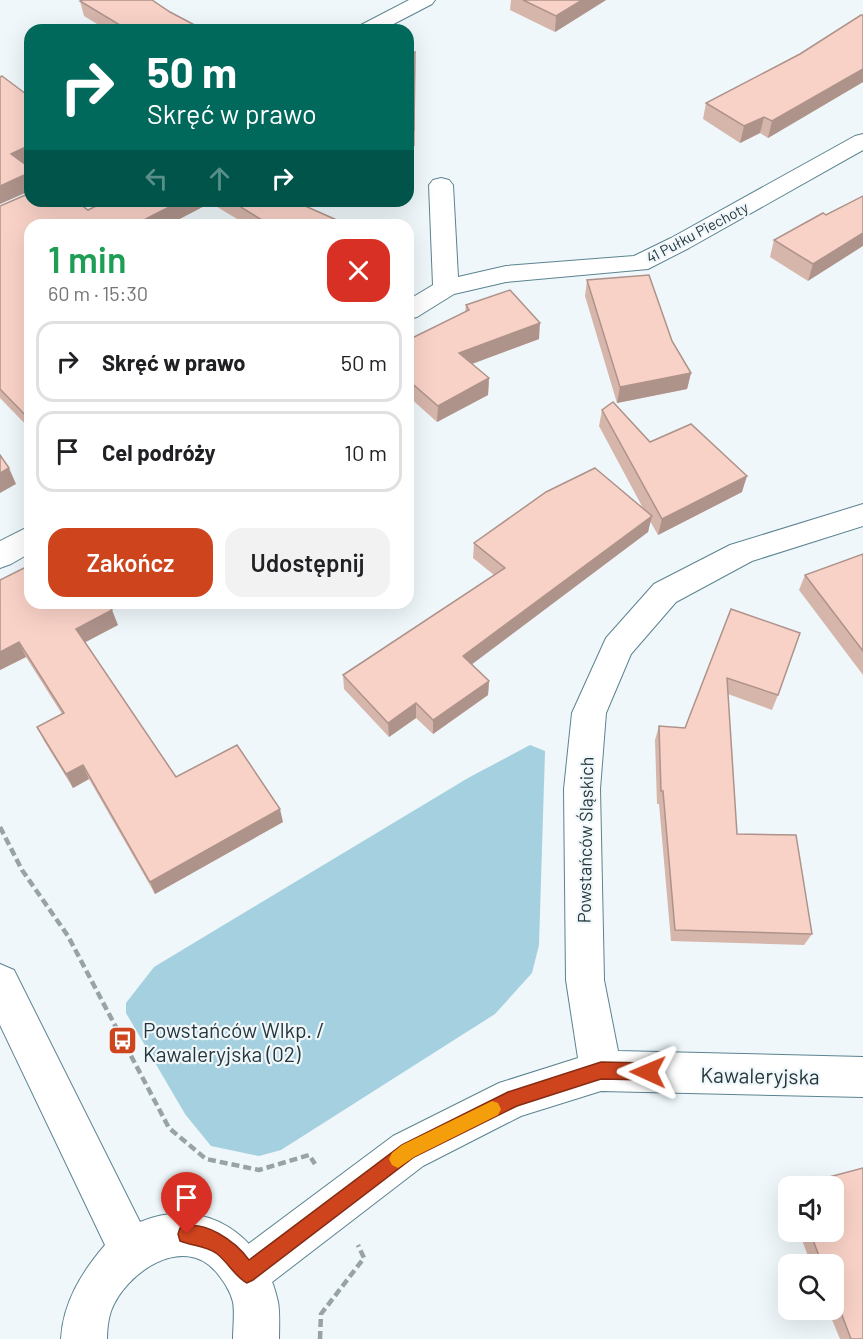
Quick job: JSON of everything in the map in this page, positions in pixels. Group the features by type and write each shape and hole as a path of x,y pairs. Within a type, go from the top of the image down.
{"street":[{"path":"378,24 425,0"},
{"name":"41 Pułku Piechoty","path":"414,307 446,288 506,274 639,263 680,243 863,141"},
{"path":"441,185 446,288"},
{"name":"Powstańców Śląskich","path":"601,1071 585,980 582,789 590,713 618,646 665,593 741,553 863,515"},
{"path":"0,556 24,542"},
{"path":"0,983 131,1250"},
{"name":"Kawaleryjska","path":"247,1273 408,1151 514,1098 601,1071 863,1077"},
{"path":"84,1339 84,1329 92,1298 109,1271 131,1250 168,1235 187,1234 205,1238 222,1246 236,1258 247,1273 255,1296 258,1322 256,1339"}],"path":[{"path":"0,827 22,870 68,936 170,1128 206,1160 259,1170 309,1155 339,1204 364,1258 321,1314 320,1339"}],"shaded area":[{"path":"530,745 545,751 539,945 532,973 495,1014 281,1150 259,1156 211,1146 185,1114 126,1013 126,1003 154,967 468,778"}],"building":[{"path":"152,0 193,24 118,24 80,1"},
{"path":"523,0 582,0 556,16"},
{"path":"863,15 863,69 772,121 764,117 744,126 706,103 800,54"},
{"path":"415,52 414,130 414,53"},
{"path":"2,76 24,92 24,148 11,154 24,164 24,175 0,186 0,77"},
{"path":"24,196 24,207 84,207 88,210 94,207 169,207 146,219 24,219 24,414 0,389 0,206"},
{"path":"863,196 863,233 813,264 774,240 823,213 826,215"},
{"path":"241,207 308,207 334,219 260,219"},
{"path":"649,275 672,341 691,373 620,387 587,280"},
{"path":"510,290 540,323 459,353 489,378 438,406 414,385 414,337 469,310 466,305"},
{"path":"613,402 650,442 691,424 747,476 662,519 602,410"},
{"path":"0,455 9,468 0,473"},
{"path":"595,468 652,516 463,656 489,681 433,720 416,703 388,723 343,675 505,568 474,543 546,492"},
{"path":"863,554 863,651 805,575"},
{"path":"24,568 24,609 111,609 76,629 176,777 237,745 280,809 150,882 83,765 66,774 37,727 64,713 19,642 0,652 0,580"},
{"path":"731,609 800,633 778,695 727,678 737,834 796,835 812,934 675,930 663,791 661,791 659,726 685,728"},
{"path":"863,1168 863,1339 851,1339 844,1320 844,1254 818,1254 814,1242 844,1242 844,1176 833,1176"}],"slow traffic":[{"path":"398,1159 408,1151 492,1109"}],"place":[{"name":"Powstańców Wlkp. / Kawaleryjska (02)","path":"122,1041"}],"route":[{"path":"187,1234 205,1238 222,1246 236,1258 247,1273 408,1151 514,1098 601,1071 648,1072"}]}
